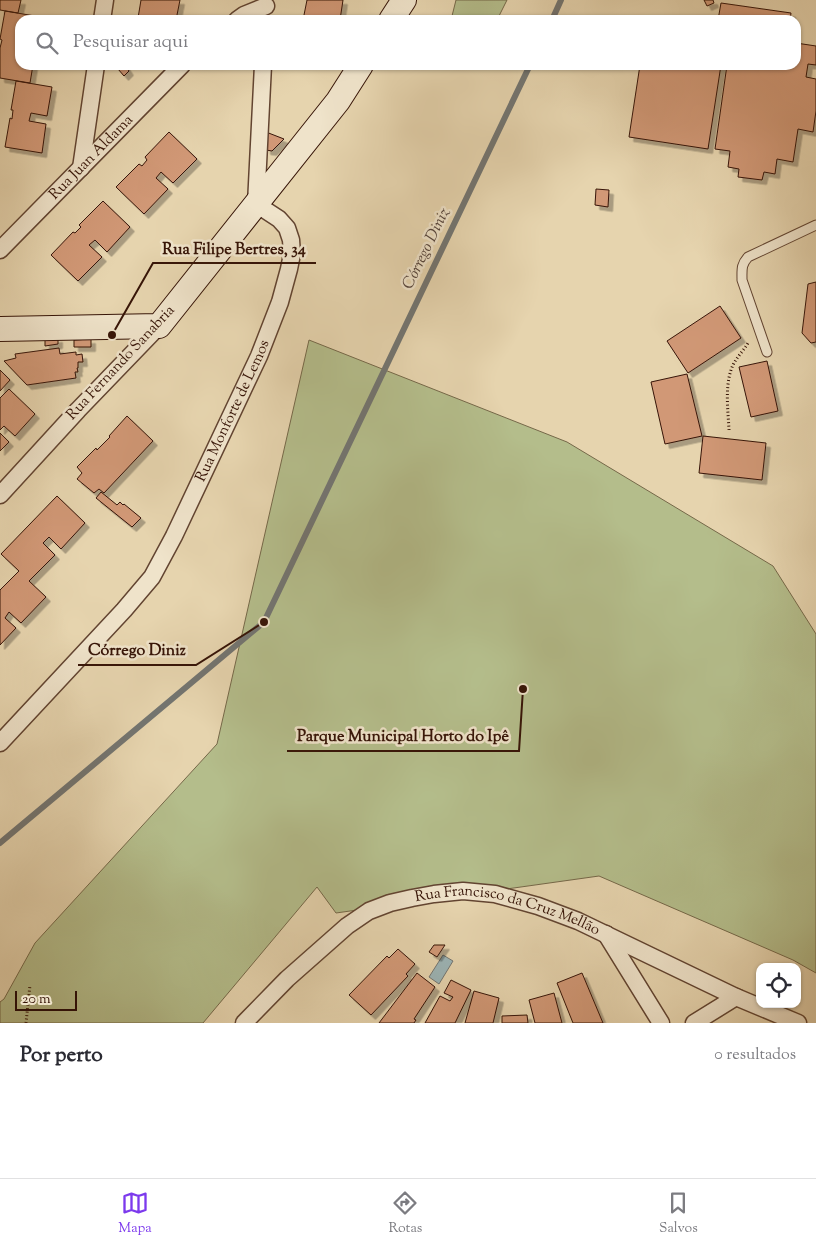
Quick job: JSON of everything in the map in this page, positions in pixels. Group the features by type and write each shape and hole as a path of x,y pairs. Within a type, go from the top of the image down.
{"street":[{"path":"103,15 105,0"},
{"path":"394,15 404,0"},
{"path":"244,15 266,9"},
{"path":"81,168 95,70"},
{"name":"Rua Juan Aldama","path":"0,250 177,70"},
{"path":"256,204 263,70"},
{"path":"256,204 338,101 358,70"},
{"name":"Rua Fernando Sanabria","path":"0,495 159,326 256,204"},
{"name":"Rua Monforte de Lemos","path":"0,743 124,610 152,577 174,536 259,356 280,302 289,269 292,254 291,240 287,228 279,219 256,204"},
{"path":"0,329 159,326"},
{"name":"Rua Francisco da Cruz Mellão","path":"244,1023 287,979 347,926 369,911 390,903 434,894 463,891 495,894 538,906 578,921 736,997 798,1023"},
{"path":"606,934 661,1023"},
{"path":"694,1023 736,997"}],"lane":[{"path":"766,352 742,280 744,262 748,257 816,225"}],"path":[{"path":"729,430 728,396 730,376 734,363 758,329"},
{"path":"26,1023 30,985"}],"green space":[{"path":"456,0 507,0 500,15 452,15"},
{"path":"309,340 567,442 773,566 816,634 816,973 801,963 599,876 336,913 317,887 203,1023 0,1023 0,1002 4,999 35,943 217,744"}],"water":[{"path":"443,955 453,961 439,984 429,977"}],"building":[{"path":"0,0 21,0 18,13 0,10"},
{"path":"141,0 180,0 177,15 138,15"},
{"path":"307,0 343,0 341,15 304,15"},
{"path":"704,0 713,0 714,3 707,6"},
{"path":"721,3 791,13 791,15 719,15"},
{"path":"5,11 29,15 15,15 15,70 32,70 30,83 0,78 0,48 2,40 0,39"},
{"path":"801,44 816,46 816,65 808,64 806,77 816,79 816,111 813,132 798,129 793,162 777,159 775,174 764,172 762,180 738,177 739,169 728,167 730,151 715,149 726,70 801,70"},
{"path":"119,70 128,70 124,76"},
{"path":"639,70 720,70 708,149 629,137"},
{"path":"16,81 52,87 47,116 31,113 29,121 46,124 42,153 5,147 10,118 12,119 13,110 11,110"},
{"path":"169,132 197,159 173,183 161,172 156,178 168,189 144,214 116,187 139,164 142,166 147,160 145,157"},
{"path":"266,132 284,139 272,151 266,150"},
{"path":"596,189 609,190 608,207 595,205"},
{"path":"103,201 130,227 107,252 95,240 89,245 102,257 78,281 51,255 73,232 75,233 81,227 79,225"},
{"path":"816,282 816,342 811,343 802,333 808,284"},
{"path":"720,306 741,338 688,373 667,341"},
{"path":"58,338 58,344 45,346 45,339"},
{"path":"91,339 91,347 74,347 74,340"},
{"path":"59,348 60,354 76,352 76,355 82,354 83,362 78,362 78,372 75,372 76,378 27,385 4,361 16,358 15,354"},
{"path":"767,361 778,411 751,417 739,367"},
{"path":"0,370 10,380 0,391"},
{"path":"687,374 702,436 665,444 651,382"},
{"path":"9,389 35,414 15,436 4,426 0,430 0,398"},
{"path":"127,416 153,441 104,493 99,489 94,493 77,479 82,473 77,467 110,437"},
{"path":"0,433 9,442 0,451"},
{"path":"703,436 766,443 762,480 699,473"},
{"path":"101,492 117,505 120,502 124,504 141,518 132,527 96,498"},
{"path":"57,496 85,523 61,549 49,537 43,543 55,555 29,581 46,597 21,623 9,612 5,618 16,628 0,645 0,590 19,571 1,554"},
{"path":"434,945 445,945 437,957 429,952"},
{"path":"398,949 415,964 406,974 408,976 371,1015 349,995 387,956 389,958"},
{"path":"417,973 435,987 414,1019 416,1020 414,1023 379,1023"},
{"path":"582,973 603,1023 573,1023 557,983"},
{"path":"451,980 471,990 455,1023 425,1023 440,996 450,1001 453,997 444,993"},
{"path":"474,991 499,998 493,1023 465,1023"},
{"path":"554,993 562,1023 535,1023 529,1000"},
{"path":"527,1015 528,1023 502,1023 502,1016"}],"waterway":[{"name":"Córrego Diniz","path":"554,15 561,0"},
{"name":"Córrego Diniz","path":"0,843 264,622 528,70"}],"place":[{"name":"Rua Filipe Bertres, 34","path":"112,335"},
{"name":"Córrego Diniz","path":"264,622"},
{"name":"Parque Municipal Horto do Ipê","path":"523,689"}]}
